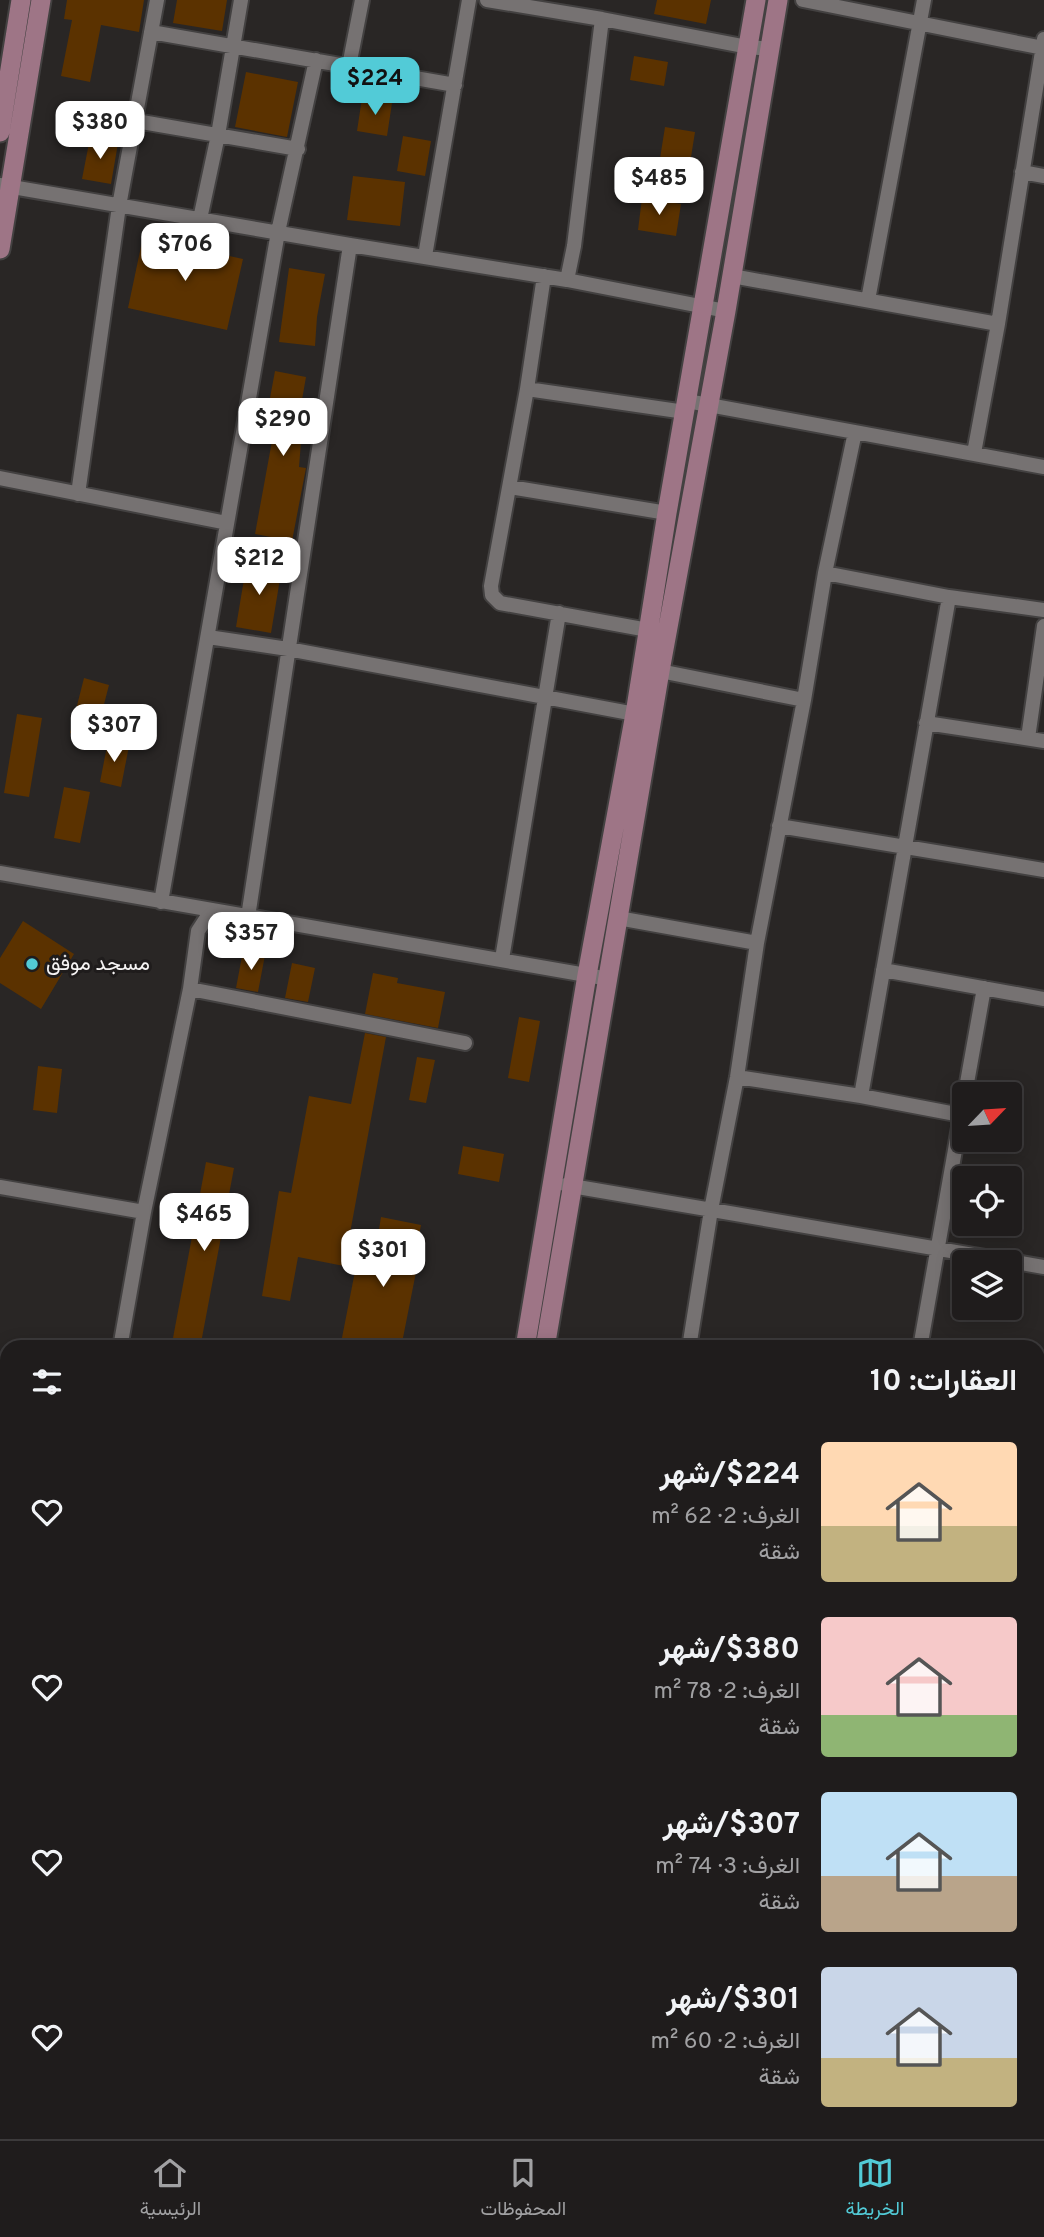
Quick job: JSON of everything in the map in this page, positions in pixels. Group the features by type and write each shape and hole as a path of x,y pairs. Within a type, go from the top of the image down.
{"street":[{"path":"0,132 22,0"},
{"path":"0,249 6,186 41,0"},
{"path":"78,494 119,206 157,0"},
{"path":"200,219 242,0"},
{"path":"349,66 362,0"},
{"path":"425,256 469,0"},
{"path":"487,0 771,49"},
{"path":"546,1340 587,975 635,714 756,0"},
{"path":"527,1340 609,979 660,671 732,276 778,0"},
{"path":"803,0 1043,43 998,324 974,453"},
{"path":"869,300 924,0"},
{"path":"567,280 602,19"},
{"path":"151,32 455,85"},
{"path":"161,902 278,232 316,60"},
{"path":"136,121 298,149"},
{"path":"1022,172 1044,176"},
{"path":"6,186 544,276 726,310"},
{"path":"248,917 350,245"},
{"path":"544,276 527,389 491,586 492,594 500,603 648,630"},
{"path":"732,276 998,324"},
{"path":"527,389 686,407 709,405 1044,467"},
{"path":"690,1340 711,1210 737,1077 757,943 804,700 825,573 855,432"},
{"path":"0,478 228,523"},
{"path":"510,488 667,513"},
{"path":"825,573 948,597 1044,610"},
{"path":"861,1096 948,597"},
{"path":"502,959 559,613"},
{"path":"1028,738 1044,626"},
{"path":"208,637 288,649 635,714"},
{"path":"660,671 804,700"},
{"path":"926,723 1044,741"},
{"path":"779,826 1044,870"},
{"path":"0,873 609,979"},
{"path":"121,1340 144,1212 190,989 198,931 211,911"},
{"path":"618,918 757,943"},
{"path":"883,970 1044,999"},
{"path":"967,1082 984,988"},
{"path":"190,989 465,1043"},
{"path":"737,1077 952,1113"},
{"path":"921,1340 954,1152"},
{"path":"562,1184 1044,1267"},
{"path":"0,1187 144,1212"}],"building":[{"path":"67,0 144,0 139,32 101,25 90,82 61,76 72,20 64,19"},
{"path":"177,0 227,0 222,31 173,23"},
{"path":"657,0 711,0 706,24 654,14"},
{"path":"634,56 668,62 664,86 630,80"},
{"path":"246,72 298,82 287,137 235,127"},
{"path":"362,98 392,103 387,136 357,131"},
{"path":"665,127 695,132 688,176 658,171"},
{"path":"403,136 431,141 425,176 397,171"},
{"path":"90,138 118,143 111,184 82,179"},
{"path":"353,176 405,182 400,226 347,220"},
{"path":"642,198 681,204 676,236 638,230"},
{"path":"143,237 243,259 227,330 128,308"},
{"path":"289,268 325,274 315,346 279,342"},
{"path":"275,371 306,377 299,417 303,417 299,467 306,468 292,541 255,534 272,441 262,440 264,414 267,414"},
{"path":"247,561 282,567 271,633 236,627"},
{"path":"84,678 109,685 95,739 70,733"},
{"path":"17,714 42,718 29,797 4,793"},
{"path":"108,741 129,746 121,787 100,782"},
{"path":"64,787 90,792 80,843 54,838"},
{"path":"23,921 74,954 41,1009 0,983 0,958"},
{"path":"243,951 265,955 258,992 236,988"},
{"path":"292,963 315,968 308,1002 285,998"},
{"path":"373,973 398,978 397,983 445,992 438,1028 365,1014"},
{"path":"519,1017 540,1021 529,1082 508,1078"},
{"path":"365,1033 386,1037 344,1266 298,1257 290,1301 262,1296 279,1191 291,1193 309,1096 351,1104"},
{"path":"417,1057 435,1060 426,1103 409,1100"},
{"path":"38,1066 62,1069 57,1113 33,1110"},
{"path":"463,1146 504,1154 499,1182 458,1174"},
{"path":"206,1162 234,1168 202,1340 173,1338"},
{"path":"381,1217 421,1225 413,1266 417,1267 403,1340 342,1340 358,1256 374,1259"}],"place":[{"name":"مسجد موفق","path":"32,964"}]}
